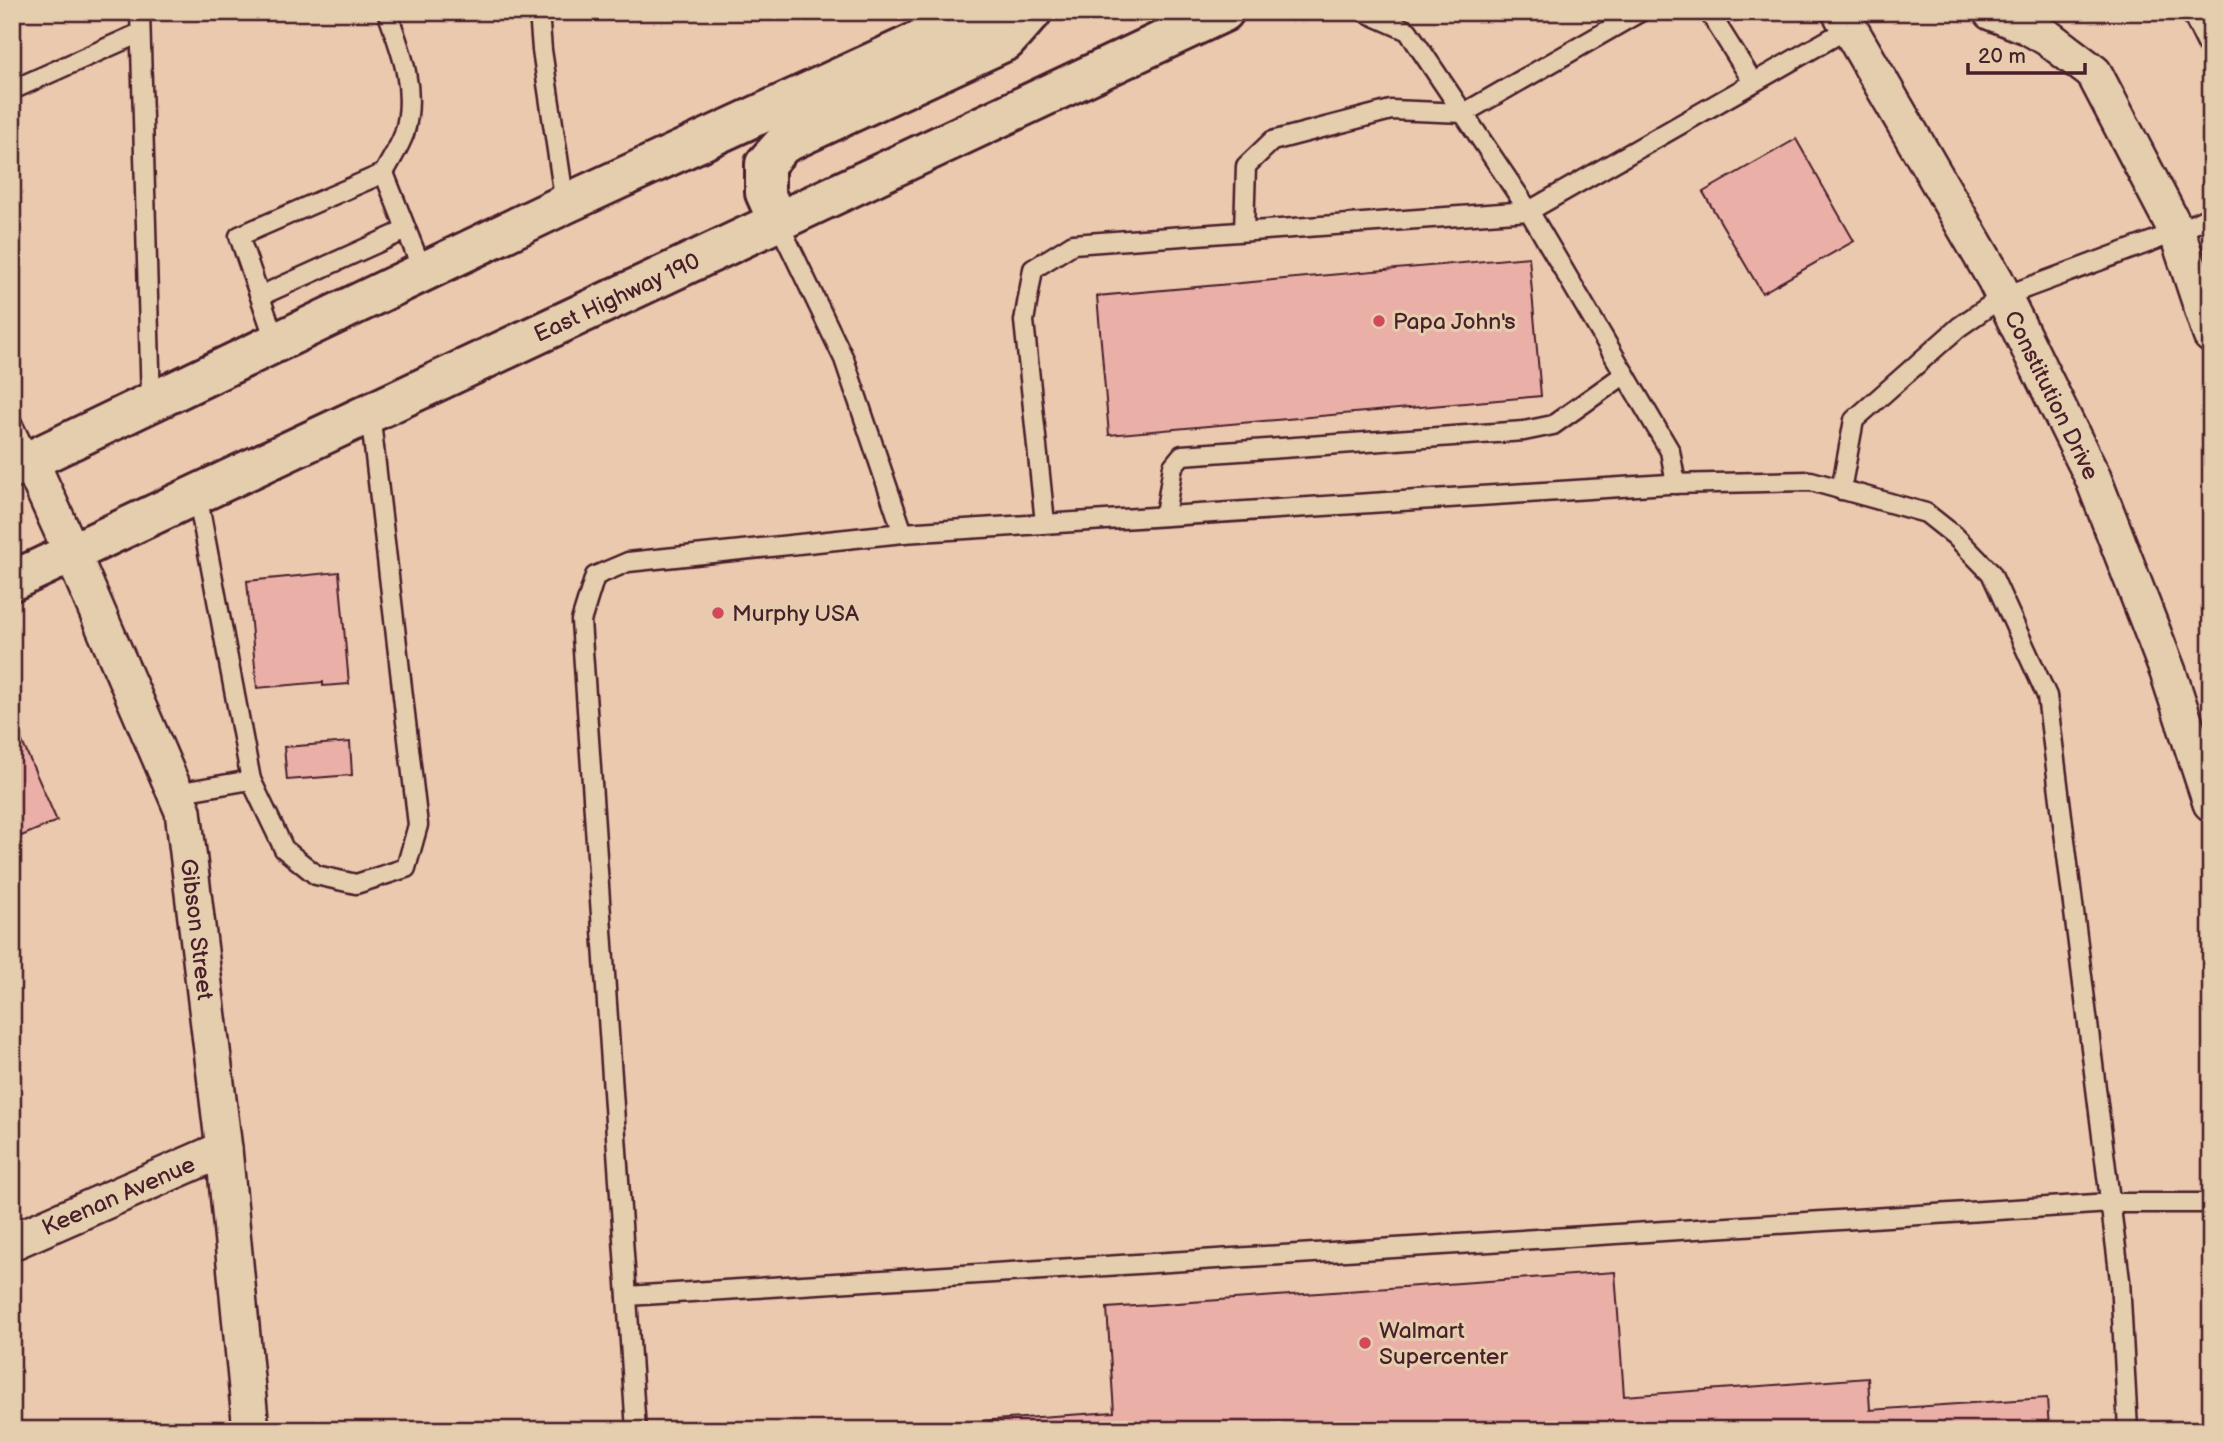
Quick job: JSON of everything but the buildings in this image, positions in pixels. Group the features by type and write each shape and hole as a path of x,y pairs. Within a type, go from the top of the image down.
{"main road":[{"path":"21,465 565,204 982,12"},
{"path":"778,222 765,193 765,164 783,144 1006,41 1032,12"},
{"name":"East Highway 190","path":"12,581 1224,12"}],"street":[{"path":"1991,12 2027,26 2048,38 2094,74 2177,232 2211,335"},
{"name":"Constitution Drive","path":"1844,20 1994,279 2093,478 2168,673 2211,803"},
{"name":"Gibson Street","path":"21,465 72,553 183,811 224,1149 251,1430"},
{"name":"Keenan Avenue","path":"12,1242 224,1149"}],"lane":[{"path":"139,12 151,404"},
{"path":"276,343 239,236 384,173 403,136 410,107 405,61 387,12"},
{"path":"539,12 542,50 565,204"},
{"path":"1365,12 1408,31 1529,211 1670,451 1676,484"},
{"path":"1244,232 1246,166 1272,141 1391,110 1464,113 1640,12"},
{"path":"1709,12 1753,82"},
{"path":"2191,12 2211,52"},
{"path":"1045,523 1024,321 1033,269 1073,244 1529,211 1753,82 1844,20"},
{"path":"12,90 140,33"},
{"path":"384,173 423,272"},
{"path":"1841,490 1854,420 1959,327 2002,297 2177,232 2211,216"},
{"path":"778,222 844,359 903,533"},
{"path":"260,296 406,230"},
{"path":"1166,515 1173,467 1182,455 1524,431 1553,425 1625,374"},
{"path":"197,494 251,780 284,849 316,875 356,884 406,868 418,825 370,414"},
{"path":"12,423 21,465"},
{"path":"636,1430 581,621 595,576 628,562 903,533 1676,484 1811,481 1926,513 1964,545 1991,573 2047,696 2120,1280 2128,1430"},
{"path":"175,793 251,780"},
{"path":"627,1296 2111,1203 2211,1203"}],"place":[{"name":"Papa John's","path":"1379,321"},
{"name":"Murphy USA","path":"718,613"},
{"name":"Walmart Supercenter","path":"1365,1343"}]}
